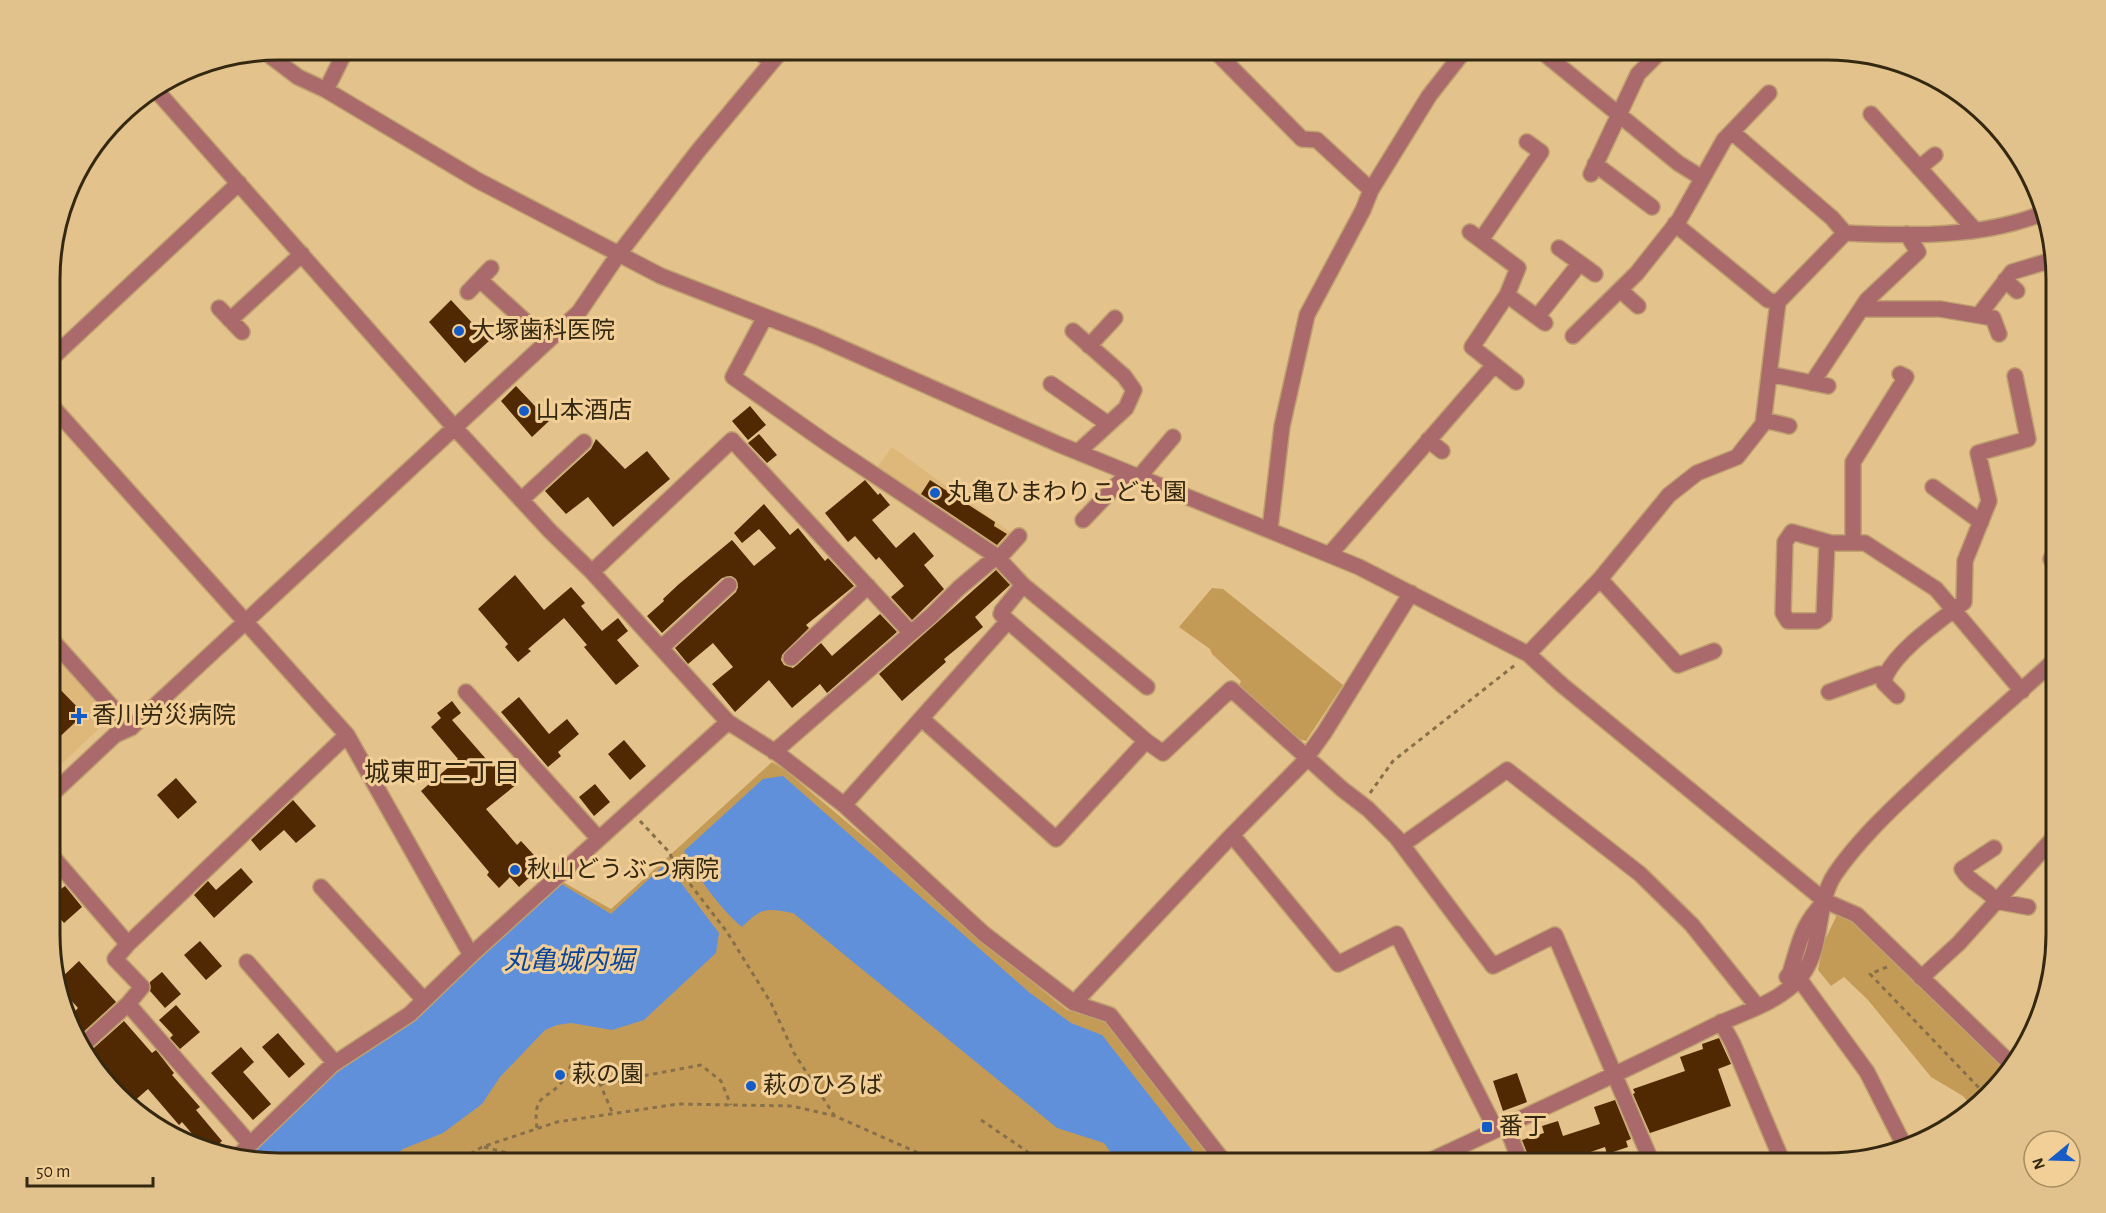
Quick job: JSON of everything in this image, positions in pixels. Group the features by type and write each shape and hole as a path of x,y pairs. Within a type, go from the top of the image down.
{"street":[{"path":"276,60 298,77 326,90 477,180 661,276 825,340 1078,452 1330,554 1528,654 1562,685 1824,901 1857,915 2006,1060"},
{"path":"326,90 341,60"},
{"path":"60,787 115,735 131,728 579,312 618,255 698,151 771,62 769,60"},
{"path":"1224,60 1302,139 1317,140 1371,190"},
{"path":"1270,529 1282,426 1307,315 1363,210 1371,190 1429,96 1457,60"},
{"path":"1552,60 1678,163 1702,178"},
{"path":"1652,60 1638,74 1593,169 1652,207"},
{"path":"1573,336 1637,273 1675,225 1724,140 1769,93"},
{"path":"160,95 454,427 550,531 592,572 728,722 774,752 844,805 984,934 1074,1003 1110,1015 1217,1153"},
{"path":"1871,114 1974,229"},
{"path":"1732,132 1832,218 1845,233"},
{"path":"1516,382 1472,347 1506,295 1518,268 1475,236 1541,152 1527,142"},
{"path":"1919,168 1935,155"},
{"path":"60,350 239,183"},
{"path":"1528,654 1600,579 1669,495 1696,473 1737,457 1763,424 1778,302 1845,233 1951,233 2022,222 2037,216"},
{"path":"1675,225 1768,300 1778,302"},
{"path":"1812,383 1867,300 1918,252 1907,234"},
{"path":"1559,249 1595,274"},
{"path":"231,320 302,254"},
{"path":"1979,315 2012,272 2046,262"},
{"path":"1506,295 1541,320 1580,263"},
{"path":"468,292 491,268"},
{"path":"480,280 547,341"},
{"path":"2005,280 2017,291"},
{"path":"1620,290 1638,306"},
{"path":"219,308 242,332"},
{"path":"1862,309 1940,309 1979,315 1993,318 1999,334"},
{"path":"765,317 733,377 828,444 998,557 1023,585 1147,687"},
{"path":"1089,346 1114,318"},
{"path":"1073,332 1124,375 1134,390 1126,408 1078,452"},
{"path":"1330,554 1494,364"},
{"path":"1769,374 1828,386"},
{"path":"1853,543 1853,462 1906,377 1900,374"},
{"path":"1897,696 1884,683 1892,663 1964,602 1965,561 1989,501 1978,453 2028,439 2015,376"},
{"path":"1051,384 1108,424"},
{"path":"60,415 347,735 471,955"},
{"path":"1764,420 1789,426"},
{"path":"1083,520 1173,437"},
{"path":"592,572 732,440 911,633"},
{"path":"1428,440 1442,451"},
{"path":"521,500 584,441"},
{"path":"1378,475 1390,485"},
{"path":"1933,488 1981,522"},
{"path":"1827,542 1824,616 1817,621 1788,621 1782,613 1785,542 1792,532 1827,542 1865,543 1936,589 2022,691"},
{"path":"774,752 932,615 959,588 998,557 1019,536"},
{"path":"1600,579 1678,665 1714,651"},
{"path":"662,648 729,585"},
{"path":"1023,585 1001,614 1146,741 1163,753 1231,689 1362,805 1402,845 1493,966 1555,934 1648,1153"},
{"path":"791,658 868,586"},
{"path":"1074,1003 1307,756 1324,733 1411,593"},
{"path":"844,805 1008,621"},
{"path":"60,649 131,728"},
{"path":"1901,1140 1867,1072 1795,973 1802,932 1810,916 1824,901 1834,875 1884,816 2046,668"},
{"path":"1829,692 1879,675 1886,675"},
{"path":"466,692 599,839"},
{"path":"922,719 1056,839 1146,741"},
{"path":"244,1150 335,1063 410,1014 471,955 728,722"},
{"path":"88,1041 128,1004 142,987 115,959 347,735"},
{"path":"1402,845 1508,770 1641,874 1692,925 1757,1006"},
{"path":"1232,835 1338,964 1397,934 1515,1153"},
{"path":"1922,978 1959,943 2046,846"},
{"path":"1994,848 1962,869 1968,880 1992,897 1995,902 2028,908"},
{"path":"60,865 128,944"},
{"path":"321,887 424,1000"},
{"path":"247,962 335,1063"},
{"path":"1447,1153 1757,1006 1790,973 1795,973"},
{"path":"128,1004 250,1144"},
{"path":"1721,1023 1733,1044 1779,1153"}],"path":[{"path":"1362,805 1393,761 1528,654"},
{"path":"630,811 670,853 673,862 726,932 771,1003 794,1053 835,1116"},
{"path":"1901,958 1895,964 1870,975 1981,1090"},
{"path":"537,1128 535,1113 540,1099 564,1080 571,1065 583,1060 600,1084 613,1113"},
{"path":"600,1084 701,1065 721,1081 731,1105"},
{"path":"472,1153 482,1147 556,1122 678,1104 792,1106 835,1116 918,1153"},
{"path":"981,1120 1029,1153"},
{"path":"482,1147 506,1153"}],"shaded area":[{"name":"丸亀ひまわりこども園","path":"892,447 1013,534 1000,547 995,547 876,469"},
{"path":"1212,588 1223,589 1343,685 1306,741 1298,739 1238,688 1241,681 1212,654 1210,649 1179,627"},
{"name":"香川労災病院","path":"60,659 106,710 106,722 60,765"},
{"path":"772,762 785,770 881,851 986,945 1067,1010 1102,1020 1114,1030 1186,1122 1206,1153 283,1153 323,1081 408,1022 561,881 611,909"},
{"path":"1835,906 1854,916 2005,1062 1992,1079 1968,1102 1963,1096 1931,1077 1868,1000 1844,977 1831,986 1818,970 1824,942 1836,917"}],"water":[{"path":"783,776 1030,993 1071,1023 1102,1035 1194,1153 1111,1153 1104,1143 1057,1128 793,913 776,910 760,912 742,927 710,892 684,851 763,779"},
{"name":"丸亀城内堀","path":"663,866 669,867 719,933 716,953 644,1020 612,1030 571,1023 545,1030 500,1077 482,1104 443,1133 398,1153 252,1151 323,1082 408,1023 560,883 611,914"}],"building":[{"name":"大塚歯科医院","path":"451,300 489,341 465,363 429,322"},
{"name":"山本酒店","path":"516,386 549,421 532,437 501,401"},
{"path":"750,406 766,425 748,440 732,421"},
{"path":"759,434 777,455 767,463 748,443"},
{"path":"596,439 625,469 647,451 670,479 613,527 588,497 566,514 545,491 591,449"},
{"path":"865,480 890,505 872,520 896,548 914,532 934,556 924,565 944,589 912,620 891,597 904,586 879,557 876,560 855,536 848,542 825,513"},
{"path":"930,480 995,522 994,526 1007,534 997,545 921,494"},
{"path":"764,504 790,535 798,528 825,561 828,558 854,586 806,625 809,628 782,655 781,660 784,665 793,668 821,643 832,656 880,614 897,632 827,693 820,684 792,708 769,680 735,712 712,684 733,667 713,643 688,664 675,648 736,592 738,587 736,579 731,576 722,578 662,633 647,616 679,584 732,540 754,566 776,548 759,529 742,543 734,533"},
{"path":"996,570 1010,585 975,617 983,627 944,659 946,662 902,701 879,674"},
{"path":"515,575 544,610 571,587 585,603 581,606 602,631 618,618 628,631 617,640 639,666 616,685 584,647 587,645 564,618 528,649 531,651 518,662 505,647 508,644 478,609"},
{"path":"60,689 84,714 60,737"},
{"path":"519,697 549,734 567,719 579,734 558,752 561,756 548,767 501,712"},
{"path":"452,701 461,713 452,720 493,767 499,762 517,784 486,809 517,845 521,841 543,865 519,887 510,877 499,888 487,875 489,872 421,791 458,759 431,727 441,718 437,713"},
{"path":"624,740 646,766 630,780 608,754"},
{"path":"176,778 197,802 178,819 157,795"},
{"path":"595,784 610,802 594,816 579,797"},
{"path":"293,800 316,826 296,843 284,830 260,851 251,840"},
{"path":"241,868 253,882 214,918 194,895 208,881 216,890"},
{"path":"65,886 82,907 64,923 60,918 60,888"},
{"path":"200,941 222,966 206,980 184,955"},
{"path":"79,961 116,1002 83,1032 74,1012 78,1008 70,999 64,975"},
{"path":"162,972 181,994 165,1008 150,991 150,982"},
{"path":"176,1005 200,1032 180,1049 170,1038 173,1035 159,1020"},
{"path":"124,1021 152,1053 156,1050 174,1073 172,1075 200,1107 196,1110 222,1141 218,1145 193,1135 182,1122 179,1125 148,1089 135,1100 114,1079 92,1049"},
{"path":"278,1033 305,1064 289,1078 262,1047"},
{"path":"1719,1038 1731,1064 1718,1069 1731,1106 1650,1133 1633,1094 1635,1093 1633,1089 1685,1071 1680,1057 1703,1049 1702,1044"},
{"path":"241,1047 254,1062 243,1072 271,1104 253,1120 211,1073"},
{"path":"1517,1073 1527,1102 1503,1111 1493,1081"},
{"path":"1615,1100 1631,1139 1626,1141 1628,1147 1610,1153 1607,1153 1605,1147 1588,1153 1527,1153 1522,1140 1544,1133 1542,1126 1558,1121 1563,1136 1600,1124 1594,1107"}],"place":[{"name":"大塚歯科医院","path":"459,331"},
{"name":"山本酒店","path":"524,411"},
{"name":"丸亀ひまわりこども園","path":"935,493"},
{"name":"香川労災病院","path":"79,716"},
{"name":"秋山どうぶつ病院","path":"515,870"},
{"name":"萩の園","path":"560,1075"},
{"name":"萩のひろば","path":"751,1086"},
{"name":"番丁","path":"1487,1127"}],"district":[{"name":"城東町二丁目","path":"442,773"}]}
